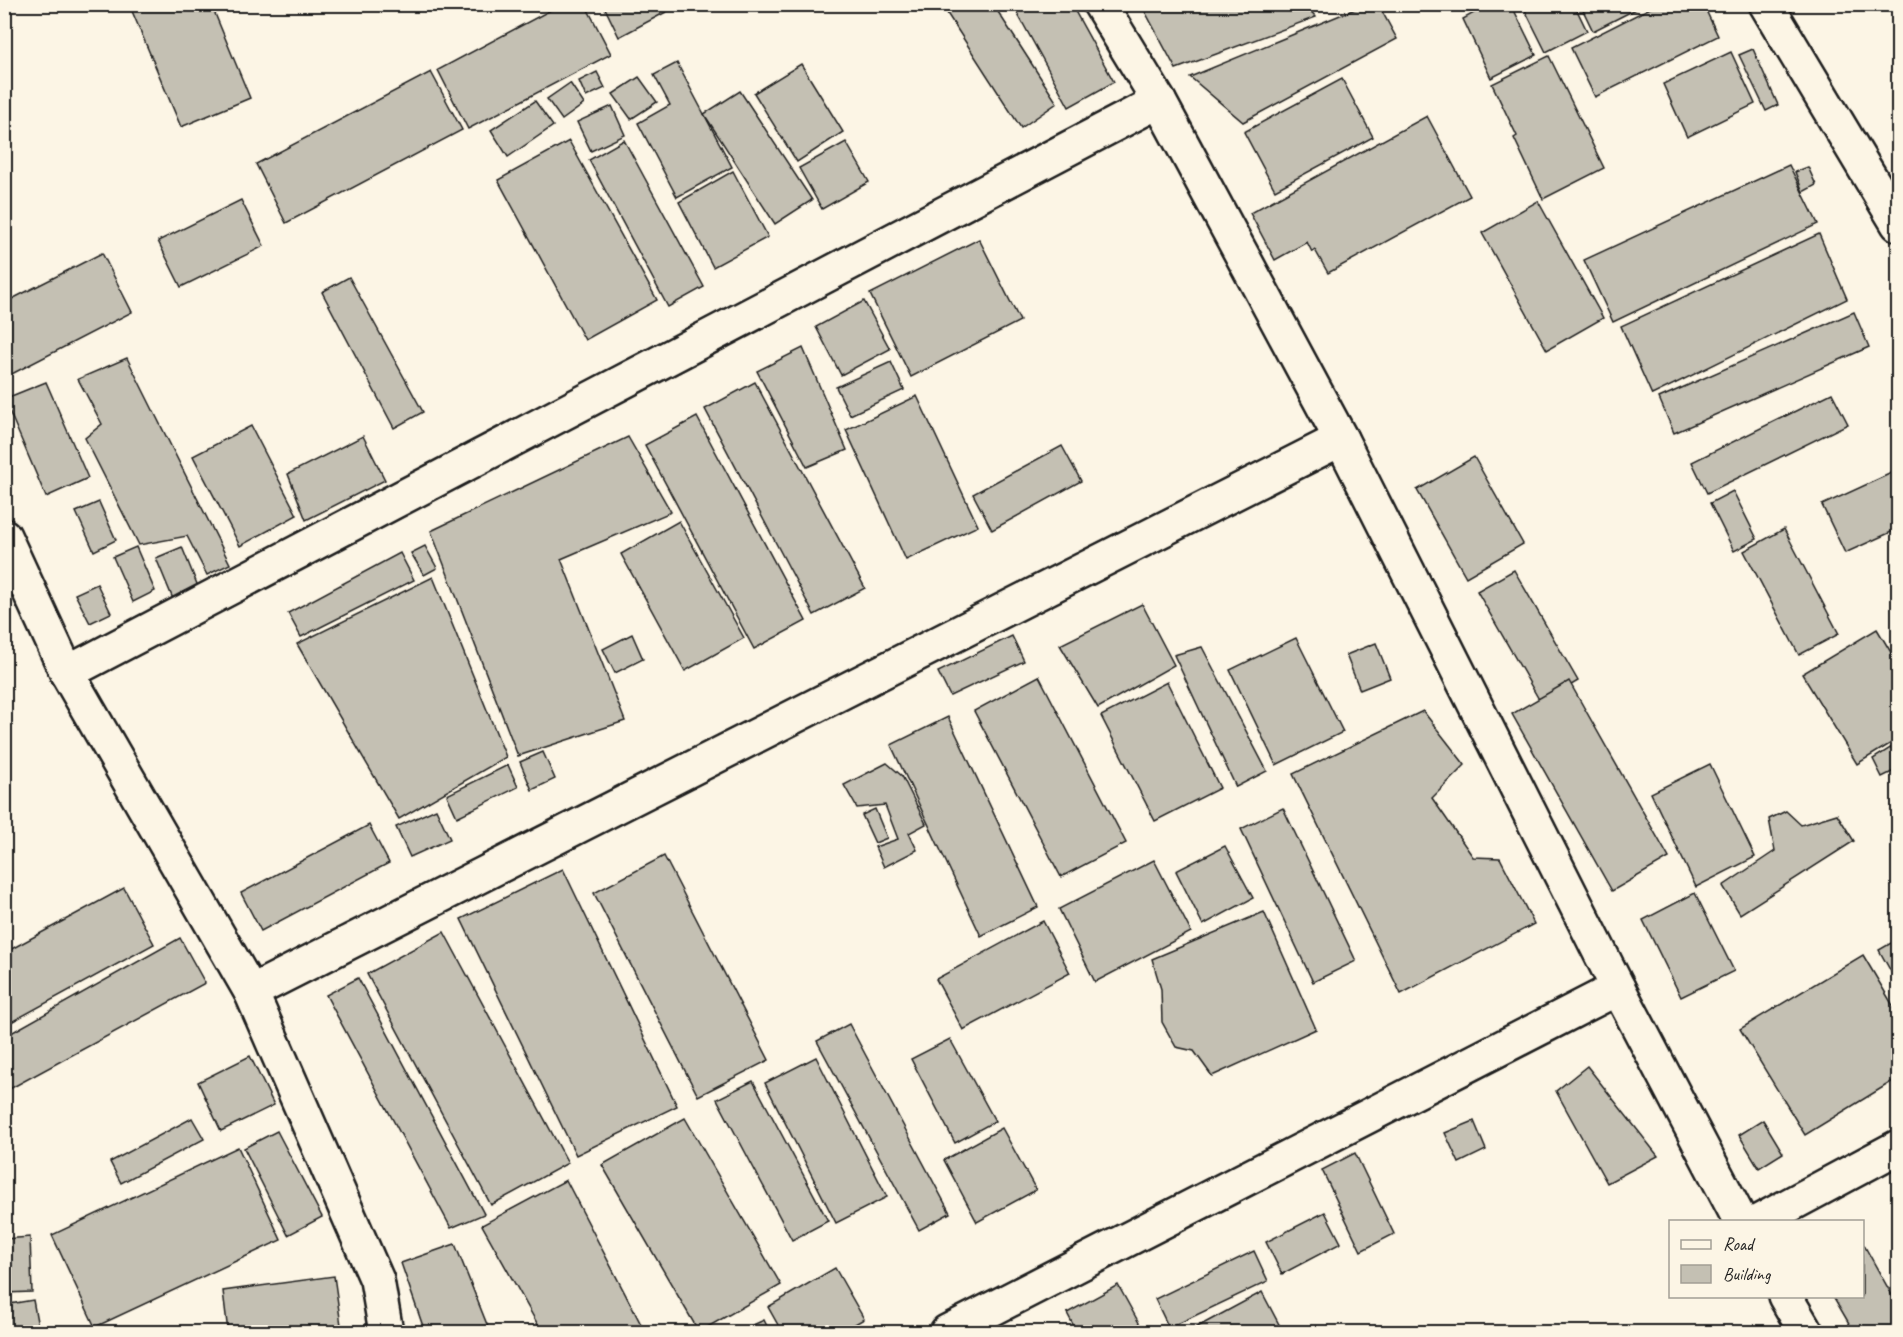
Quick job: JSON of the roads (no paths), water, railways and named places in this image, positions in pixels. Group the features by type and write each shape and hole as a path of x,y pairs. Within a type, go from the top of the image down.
{"street":[{"path":"1100,4 1159,101 1341,439 1618,988 1740,1220"},
{"path":"1766,4 1899,224"},
{"path":"68,673 1159,101"},
{"path":"251,992 1341,439"},
{"path":"4,536 68,673 251,992 377,1280 386,1332"},
{"path":"947,1332 1618,988"},
{"path":"1760,1220 1899,1147"},
{"path":"1786,1298 1806,1332"}]}
